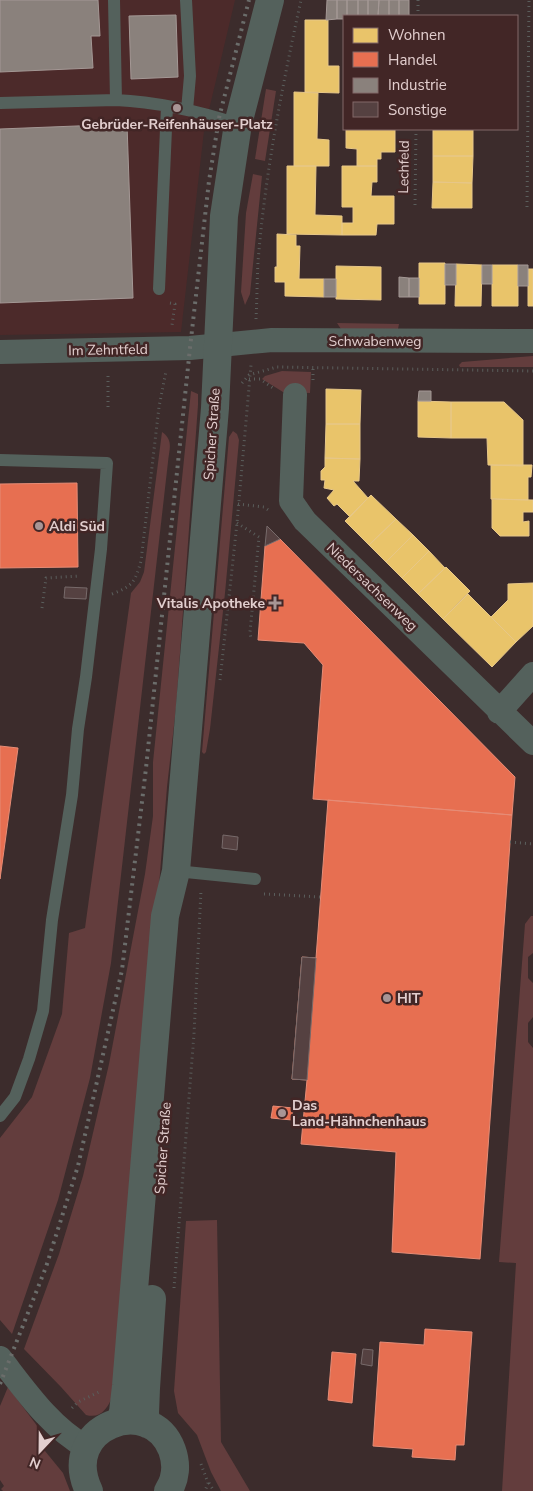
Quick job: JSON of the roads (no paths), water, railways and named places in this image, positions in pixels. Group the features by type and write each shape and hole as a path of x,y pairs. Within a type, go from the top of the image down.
{"street":[{"name":"Spicher Straße","path":"147,1424 145,1414 146,1388 179,917 179,894 189,872 224,216 238,124 270,0"},
{"name":"Schwabenweg","path":"217,345 272,340 533,341"},
{"name":"Im Zehntfeld","path":"0,352 217,345"},
{"name":"Niedersachsenweg","path":"295,395 291,501 305,521 499,712 533,743"},
{"path":"499,712 533,674"},
{"name":"Spicher Straße","path":"120,1421 126,1386 165,916 189,872"},
{"path":"0,1358 27,1393 57,1425 86,1447"},
{"path":"89,1491 84,1481 82,1469 86,1447 100,1430 120,1421 134,1421 147,1424 164,1437 174,1456 172,1490"}],"lane":[{"path":"114,0 116,100"},
{"path":"186,0 190,76 187,110"},
{"path":"0,103 116,100 145,102 208,114 238,124"},
{"path":"159,289 167,106"},
{"path":"0,460 107,463 98,576 78,729 72,795 52,920 43,1011 29,1059 15,1097 0,1116"},
{"path":"189,872 255,879"}],"railway":[{"path":"0,1384 46,1267 78,1166 122,970 146,768 209,181 219,118 249,0"}],"place":[{"name":"Gebrüder-Reifenhäuser-Platz","path":"177,108"},
{"name":"Aldi Süd","path":"39,526"},
{"name":"Vitalis Apotheke","path":"275,603"},
{"name":"HIT","path":"387,998"},
{"name":"Das Land-Hähnchenhaus","path":"282,1113"}]}
